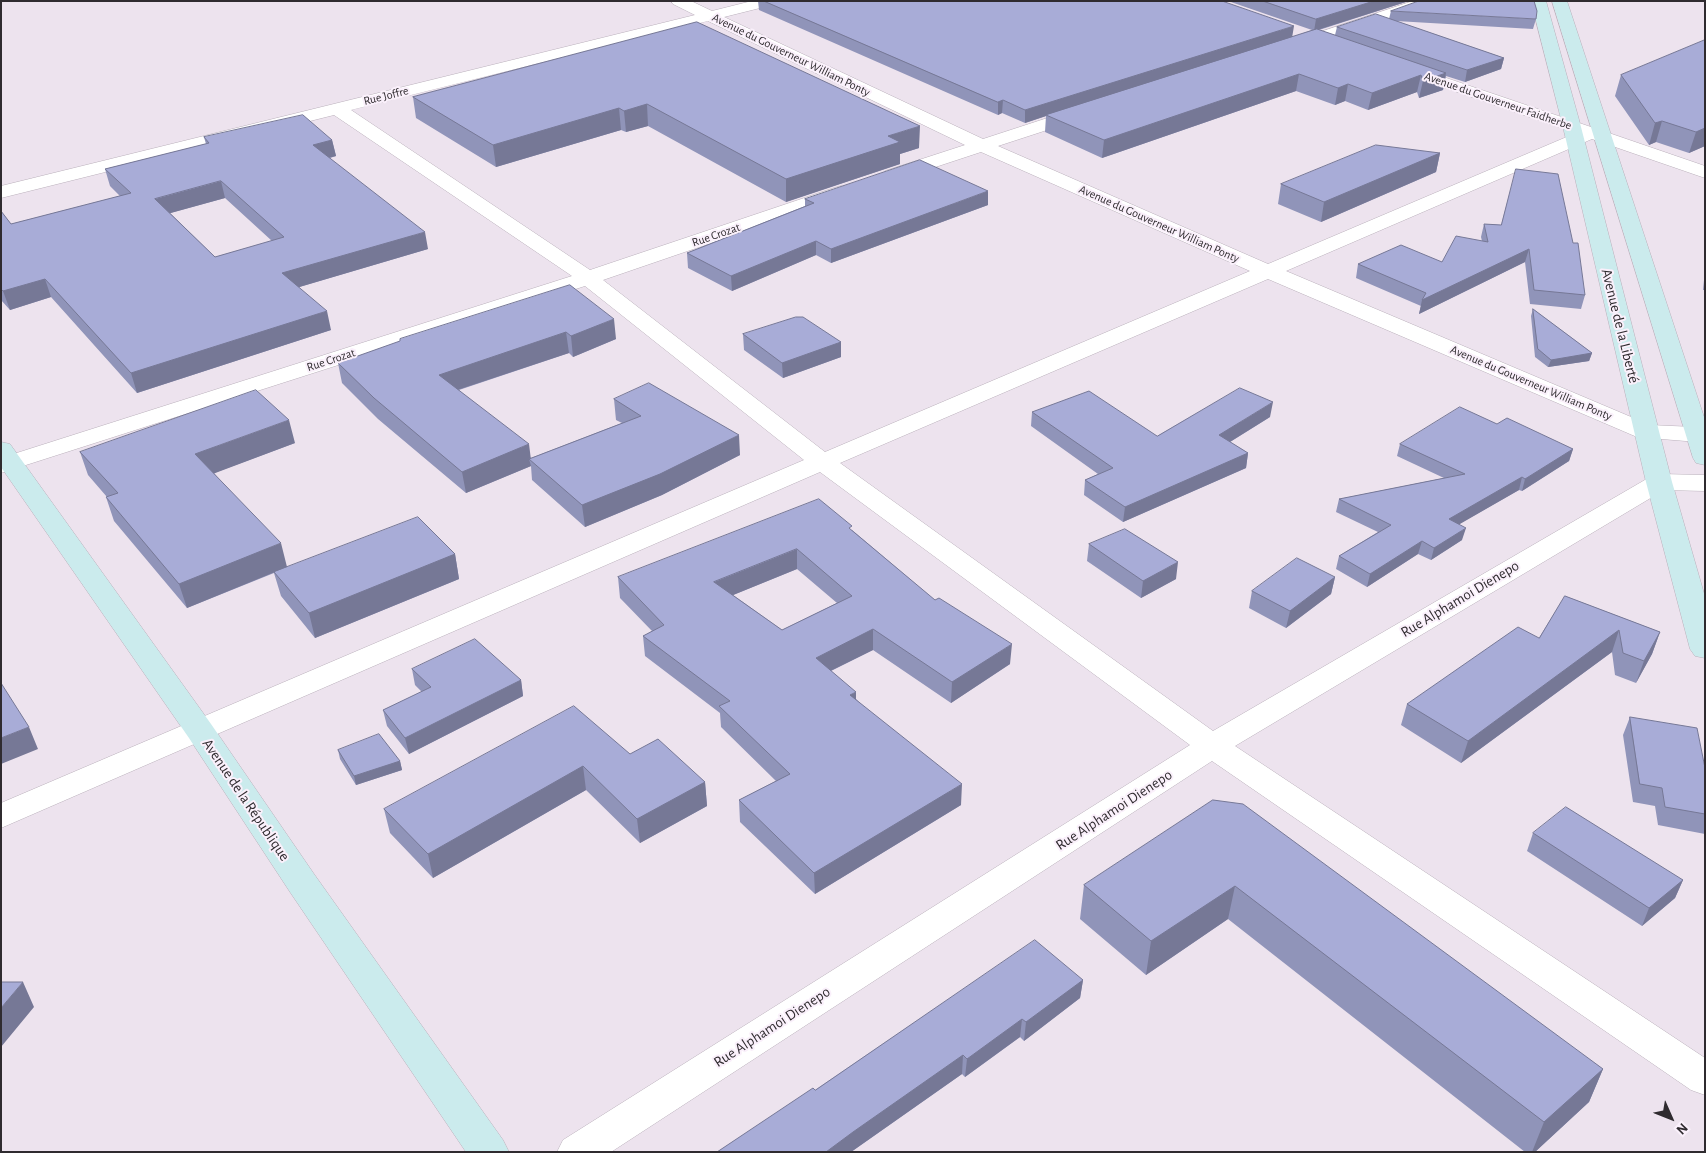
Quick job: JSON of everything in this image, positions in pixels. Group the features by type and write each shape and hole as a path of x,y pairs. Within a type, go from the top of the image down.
{"main road":[{"name":"Avenue de la Liberté","path":"1538,1 1703,442"},
{"name":"Avenue de la Liberté","path":"1559,1 1646,432 1705,649"},
{"name":"Avenue de la République","path":"4,459 200,731 302,883 489,1152"}],"street":[{"name":"Avenue du Gouverneur William Ponty","path":"678,1 980,145 1267,271 1646,432 1703,442"},
{"name":"Rue Joffre","path":"1,192 771,1"},
{"path":"1280,50 1429,1"},
{"path":"1289,29 1344,47"},
{"name":"Avenue du Gouverneur Faidherbe","path":"1390,63 1587,133 1705,172"},
{"name":"Rue Crozat","path":"4,459 588,278 980,145 1102,106"},
{"path":"337,109 588,278 822,462 1212,746 1705,1080"},
{"path":"1,816 1587,133"},
{"path":"1659,482 1705,483"},
{"name":"Rue Alphamoi Dienepo","path":"577,1152 1212,746 1659,482"}],"building":[{"path":"764,1 1222,1 1294,26 1025,110 1003,100 998,102"},
{"path":"1263,1 1374,1 1316,19"},
{"path":"1419,1 1534,1 1537,11 1536,19 1391,11"},
{"path":"1376,14 1504,58 1467,70 1337,27"},
{"path":"697,22 920,126 888,136 900,142 786,179 647,104 624,111 619,108 493,145 413,97"},
{"path":"1317,29 1446,73 1423,81 1421,75 1372,93 1348,84 1338,88 1299,74 1104,140 1046,115"},
{"path":"1705,40 1705,128 1696,132 1662,121 1655,123 1621,75"},
{"path":"303,115 332,140 313,145 425,232 282,273 327,311 131,373 45,279 3,291 1,289 1,211 11,224 131,193 105,169 209,143 204,137","holes":["221,181 284,237 215,257 155,199"]},
{"path":"1376,145 1440,153 1324,202 1281,184"},
{"path":"920,160 988,191 831,249 816,241 731,276 687,253 814,203 805,199"},
{"path":"1516,169 1558,174 1573,243 1578,243 1585,295 1534,290 1529,249 1422,300 1426,293 1358,264 1401,245 1442,262 1456,236 1488,242 1484,224 1501,225"},
{"path":"570,285 614,319 571,336 566,332 439,375 529,444 462,472 374,398 338,363 400,341 400,339"},
{"path":"1533,309 1592,353 1551,360 1538,349"},
{"path":"796,317 803,317 841,342 782,363 743,334"},
{"path":"649,383 739,435 660,474 582,505 529,459 641,416 614,399"},
{"path":"1240,388 1273,402 1219,435 1248,453 1125,507 1085,480 1113,468 1032,412 1089,391 1157,436"},
{"path":"256,390 289,420 195,454 281,543 179,584 106,497 118,493 80,452"},
{"path":"1460,407 1497,424 1507,418 1573,449 1525,479 1522,477 1449,519 1466,528 1434,548 1422,541 1370,574 1339,556 1391,525 1339,499 1465,474 1400,444"},
{"path":"819,499 852,526 849,528 935,600 939,598 1012,644 952,682 873,629 816,658 856,692 850,695 962,784 814,873 739,800 790,774 719,706 730,701 643,636 664,625 618,577","holes":["797,549 852,596 782,630 714,582"]},
{"path":"418,517 455,554 309,613 274,572"},
{"path":"1125,529 1178,562 1143,581 1089,544"},
{"path":"1297,558 1335,577 1290,611 1252,591"},
{"path":"1565,596 1660,632 1644,661 1623,653 1619,630 1468,741 1407,704 1518,627 1539,638"},
{"path":"475,639 521,680 405,738 383,710 431,687 412,669"},
{"path":"1,683 29,727 1,738"},
{"path":"574,706 630,754 658,739 705,782 637,819 583,766 428,854 384,809"},
{"path":"1630,717 1697,728 1705,768 1705,814 1665,807 1662,788 1640,784"},
{"path":"379,734 400,761 354,776 338,750"},
{"path":"1213,800 1243,804 1603,1069 1544,1122 1235,886 1151,941 1084,885"},
{"path":"1566,807 1683,880 1649,908 1533,833"},
{"path":"1035,940 1083,980 1026,1022 1022,1019 967,1059 963,1055 826,1152 717,1152 813,1088 815,1090"},
{"path":"1,982 23,982 1,1008"}]}
